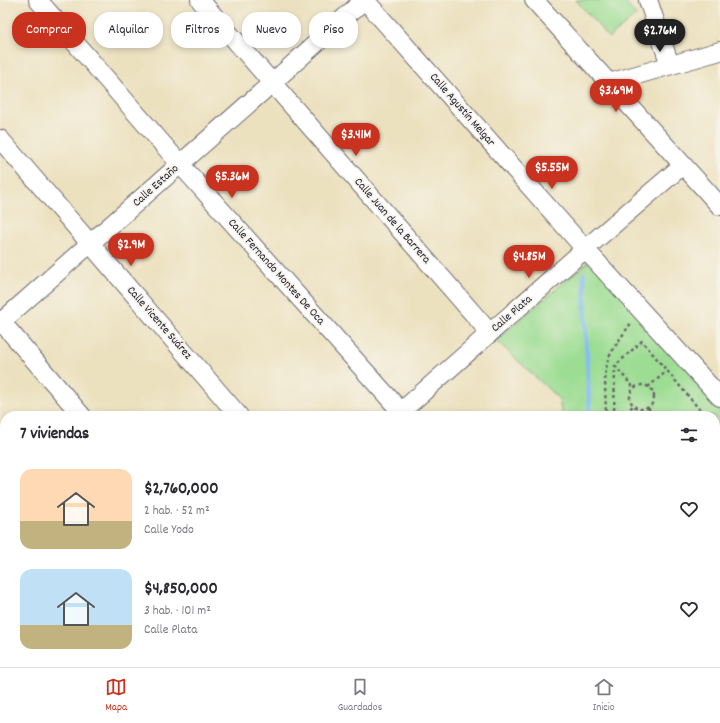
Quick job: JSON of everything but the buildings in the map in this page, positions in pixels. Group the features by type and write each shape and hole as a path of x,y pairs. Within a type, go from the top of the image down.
{"street":[{"name":"Calle Fernando Montes De Oca","path":"38,0 397,411"},
{"name":"Calle Juan de la Barrera","path":"200,0 490,333"},
{"name":"Calle Estaño","path":"1,322 91,244 364,0"},
{"name":"Calle Agustín Melgar","path":"364,0 585,249 720,397"},
{"path":"534,0 720,206"},
{"path":"648,0 670,65"},
{"path":"609,83 720,51"},
{"name":"Calle Vicente Suárez","path":"0,140 234,411"},
{"name":"Calle Plata","path":"405,411 490,333 683,165"},
{"path":"1,322 78,411"}],"path":[{"path":"606,411 606,377 608,361 613,349 640,309"},
{"path":"614,411 615,366 642,341 701,411"},
{"path":"615,366 634,388"},
{"path":"648,387 667,371"},
{"path":"641,385 648,387 654,398 651,405 648,408 640,409 633,406 630,395 634,388 641,385"},
{"path":"628,411 633,406"}],"green space":[{"path":"576,0 623,0 636,15 609,38"},
{"path":"589,261 720,385 720,411 561,411 559,399 496,340"}],"waterway":[{"path":"584,274 590,411"}]}
